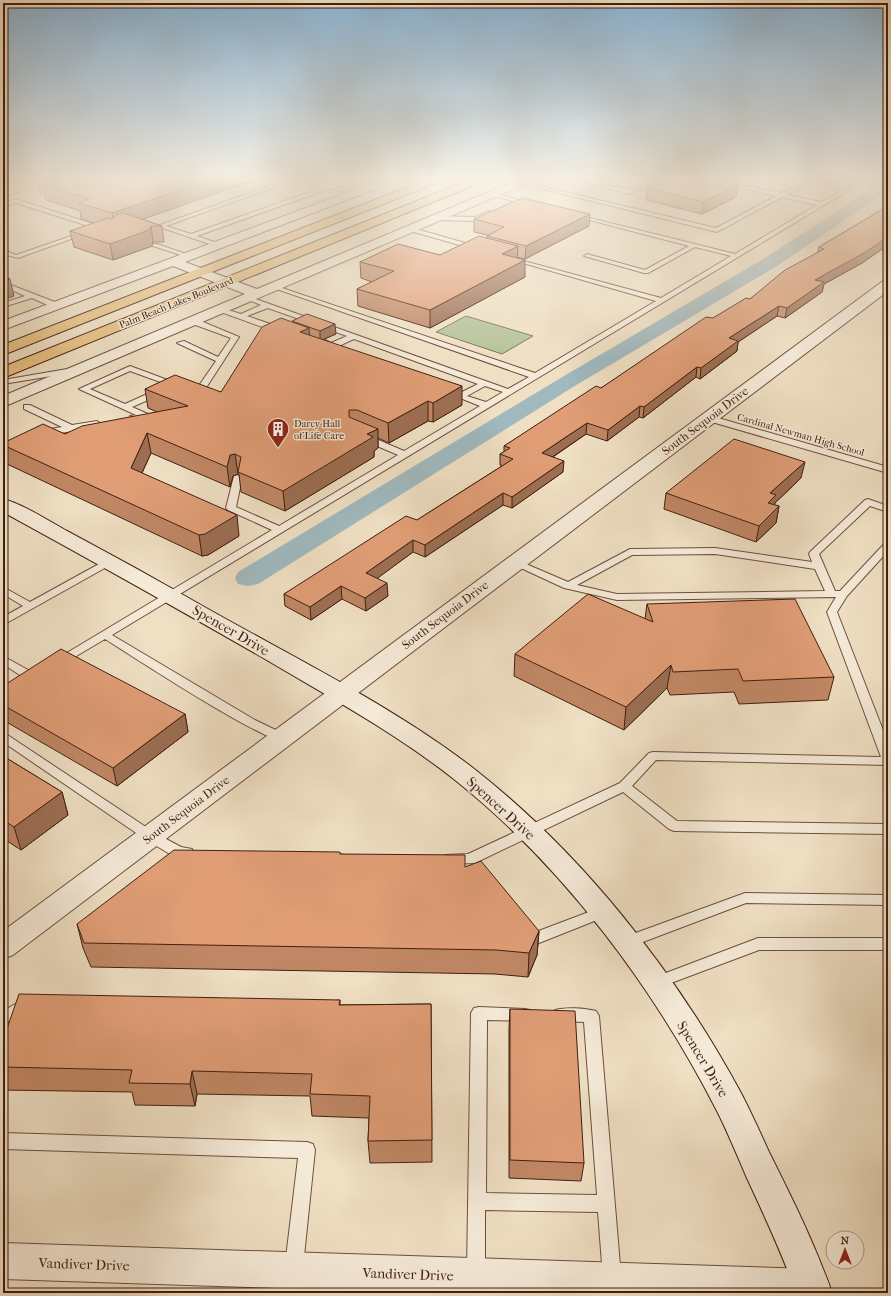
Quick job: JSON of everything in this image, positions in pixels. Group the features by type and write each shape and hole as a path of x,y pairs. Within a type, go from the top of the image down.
{"main road":[{"name":"Palm Beach Lakes Boulevard","path":"3,350 286,238"},
{"name":"Palm Beach Lakes Boulevard","path":"3,373 333,238"}],"street":[{"path":"7,325 235,238"},
{"path":"3,402 387,238"},
{"path":"172,262 226,282 253,296"},
{"name":"South Sequoia Drive","path":"3,947 708,418 879,300 888,284"},
{"path":"7,325 18,327 18,332 22,342"},
{"name":"Spencer Drive","path":"3,505 171,595 401,729 459,771 528,831 569,874 602,912 670,1004 729,1103 786,1221 813,1290"},
{"name":"Vandiver Drive","path":"3,1261 294,1270 459,1282 612,1281 813,1290"}],"lane":[{"path":"3,252 16,257 70,238"},
{"path":"199,238 218,245"},
{"path":"443,238 487,251"},
{"path":"669,238 737,256"},
{"path":"21,685 171,595 277,529 766,238"},
{"path":"155,245 189,256"},
{"path":"587,256 646,272 695,245"},
{"path":"502,256 662,300"},
{"path":"3,284 57,306"},
{"path":"274,287 535,376"},
{"path":"3,305 31,296"},
{"path":"253,296 268,305 509,392"},
{"path":"241,316 268,305"},
{"path":"221,309 284,332"},
{"path":"123,420 145,416 83,389 130,368 198,394 235,337 193,321"},
{"path":"342,353 323,346 353,336"},
{"path":"181,343 220,360"},
{"path":"3,382 80,369"},
{"path":"461,396 485,383"},
{"path":"124,407 175,384"},
{"path":"439,388 486,406"},
{"path":"27,407 71,428"},
{"name":"Cardinal Newman High School","path":"708,418 888,470"},
{"path":"30,437 37,434 108,422"},
{"path":"354,434 404,454"},
{"path":"237,478 231,508 277,529"},
{"path":"831,594 814,554 868,502 888,509"},
{"path":"440,859 470,859 624,786 653,756 888,760 832,612 843,594 888,545"},
{"path":"568,586 630,552 715,550 818,566"},
{"path":"3,622 108,562"},
{"path":"515,563 568,586 617,597 843,594"},
{"path":"3,590 30,606"},
{"path":"105,635 251,723 282,738"},
{"path":"3,659 33,678"},
{"path":"3,736 150,836 178,852 201,854"},
{"path":"624,786 674,826 888,829"},
{"path":"470,859 480,871"},
{"path":"626,943 745,898 888,900"},
{"path":"519,921 534,939 602,912"},
{"path":"655,984 758,944 888,944"},
{"path":"3,1019 26,1003 34,1004"},
{"path":"459,1282 476,1201 479,1013 591,1016 612,1281"},
{"path":"3,1141 307,1150 294,1270"},
{"path":"476,1201 606,1204"}],"green space":[{"path":"466,316 533,336 502,354 436,332"}],"building":[{"path":"93,238 125,238 110,244"},
{"path":"474,238 489,238 518,246 502,254 525,260 430,310 357,289 394,271 360,262 398,244 440,255"},
{"path":"497,238 541,238 526,246"},
{"path":"833,238 886,238 864,253 815,280 824,282 787,308 779,306 729,338 738,341 701,368 697,367 644,407 640,406 608,430 587,423 542,453 564,461 512,497 503,493 425,545 413,540 366,573 387,583 365,598 341,586 310,607 284,594 406,516 417,520 513,459 500,454 510,448 504,446 596,386 601,388 706,317 713,318 746,298 750,299 785,270 824,249 819,247"},
{"path":"3,276 10,279 3,281"},
{"path":"307,314 335,324 320,331 292,321"},
{"path":"281,318 309,328 300,332 462,386 433,403 428,401 388,423 357,410 349,410 349,417 378,429 367,434 373,437 283,491 238,472 241,457 235,454 230,455 227,467 147,433 131,468 237,515 205,534 199,535 3,445 3,443 43,424 65,434 82,426 188,406 145,389 175,375 221,392 262,327"},
{"path":"734,439 805,462 770,493 776,495 768,503 779,506 759,526 666,493"},
{"path":"588,594 653,622 647,604 795,599 834,677 743,681 738,669 673,672 671,665 626,707 515,654"},
{"path":"61,649 185,714 113,768 3,705 3,686"},
{"path":"3,756 62,792 14,827 3,820"},
{"path":"174,850 465,855 465,867 481,861 539,931 529,953 496,950 84,943 77,924"},
{"path":"19,994 340,1000 339,1005 431,1004 432,1140 368,1141 370,1096 310,1094 312,1074 192,1071 190,1084 129,1083 132,1070 3,1067 3,1040"},
{"path":"510,1009 575,1011 584,1163 510,1160"}],"waterway":[{"path":"248,578 566,383 771,262 806,238"}],"place":[{"name":"Darcy Hall of Life Care","path":"278,448"}]}
